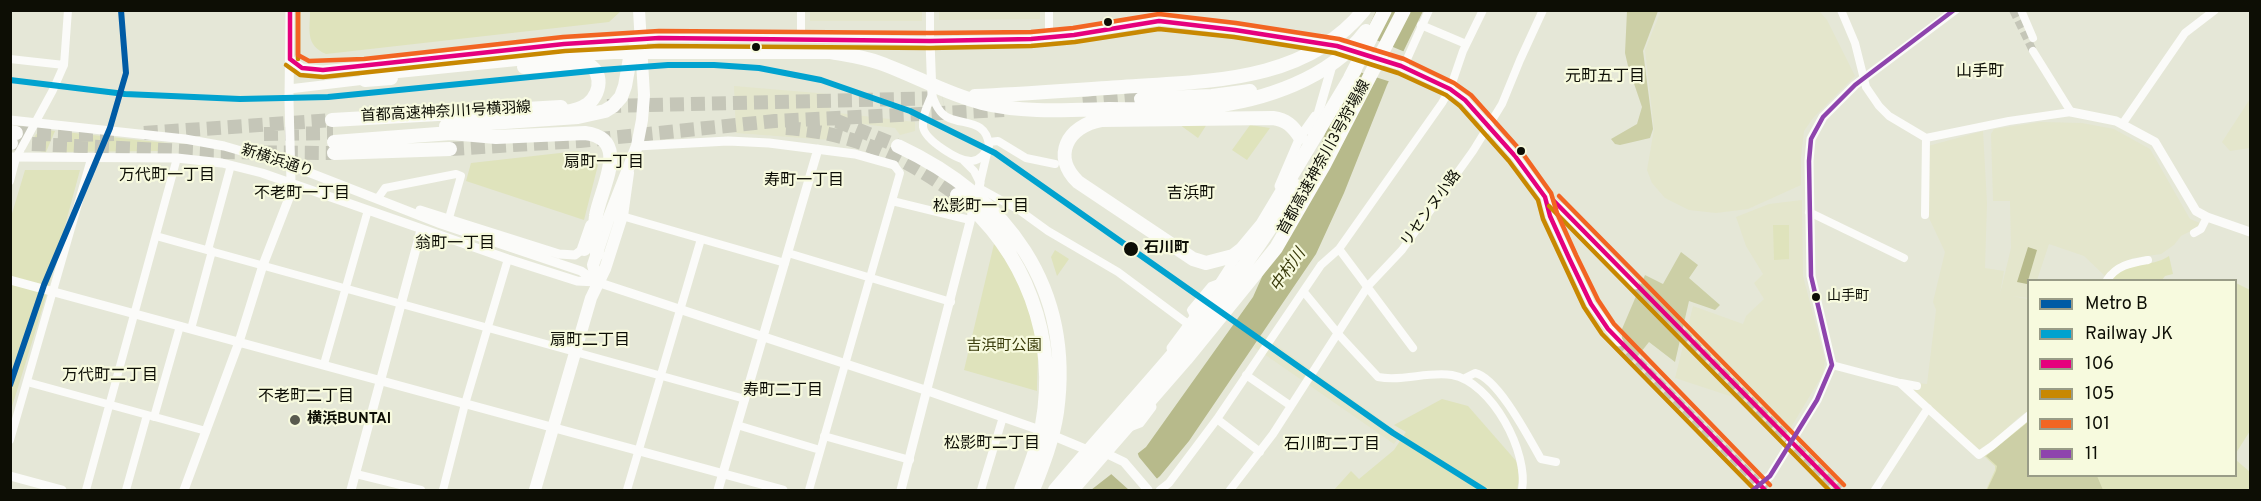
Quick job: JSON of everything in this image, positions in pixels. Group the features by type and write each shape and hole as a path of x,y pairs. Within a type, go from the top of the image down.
{"highway":[{"path":"939,101 1212,81 1258,74 1299,59 1323,45 1345,30 1364,10"},
{"path":"365,66 388,72 546,56 614,52 831,52 879,62 956,95 998,106 1088,110 1203,108 1250,99 1314,75 1351,49 1383,10"},
{"name":"首都高速神奈川3号狩場線","path":"1055,490 1190,335 1254,254 1300,179 1383,10"},
{"name":"首都高速神奈川3号狩場線","path":"1072,490 1186,359 1276,248 1319,174 1404,10"},
{"path":"1141,99 1230,94 1283,82 1311,72 1335,58 1366,31"},
{"path":"333,137 578,117 605,111 621,97 626,86 630,58 639,39"},
{"path":"365,80 582,62 591,64 597,72 599,82 596,94 588,104 574,111 513,121"},
{"path":"365,80 421,70"},
{"path":"1300,137 1284,120 1126,118 1088,122 1072,134 1065,156 1071,175 1078,182 1192,259 1206,263 1218,261 1242,249 1262,225 1354,70"},
{"name":"首都高速神奈川1号横羽線","path":"333,137 561,106"},
{"path":"333,137 452,133 496,137 596,134 611,154 602,218 590,251"},
{"path":"333,137 450,149"},
{"path":"898,146 925,160 964,186 1001,218 1030,259 1050,304 1057,334 1060,384 1051,440 1034,490"},
{"path":"957,195 984,219 1015,261 1038,314 1046,371 1042,426 1021,490"},
{"path":"590,251 602,218"}],"main road":[{"path":"535,490 574,352 622,216 628,173 637,146 644,95 639,39 640,16"},
{"path":"602,218 628,173"},
{"path":"590,251 597,282"}],"street":[{"path":"10,181 13,158 53,90 64,65 68,10"},
{"path":"184,490 289,198 291,183 290,10"},
{"path":"801,10 801,38"},
{"path":"901,490 951,302 989,144 978,126 947,118 939,101 930,41 930,10"},
{"path":"1049,10 1049,38"},
{"path":"1158,21 1159,10"},
{"path":"1116,432 1140,423 1259,252 1304,163 1337,46 1355,10"},
{"path":"1402,67 1428,10"},
{"path":"1160,490 1169,483 1217,418 1321,265 1339,249 1372,204 1450,89 1466,44 1483,10"},
{"name":"リセンヌ小路","path":"1230,490 1260,452 1368,286 1402,250 1473,152 1502,104 1543,10"},
{"path":"1841,10 1862,64 1866,87 1889,116 1908,125 1926,138 2009,121 2070,112 2123,123 2158,145 2196,211 2250,232"},
{"path":"1753,490 1770,476 1817,400 1832,365 1811,276 1809,151 1811,139 1823,117 1863,78 1955,10"},
{"path":"2021,10 2033,38"},
{"path":"2123,123 2186,33 2215,10"},
{"path":"290,59 302,68 309,69 365,66 564,44 639,39 801,38 930,41 1049,38 1158,21 1215,27 1337,46 1402,67 1450,89 1465,100 1518,159 1545,197 1550,216 1591,304 1619,342"},
{"path":"1421,25 1466,44"},
{"path":"2033,51 2070,112"},
{"path":"10,59 64,65"},
{"path":"289,89 365,80"},
{"path":"939,101 924,119 925,133 931,141 963,160 974,171 980,186 1191,320"},
{"path":"924,119 939,101"},
{"path":"1065,490 1116,432 1126,406 1164,359 1220,282 1269,206 1300,137 1318,112"},
{"name":"新横浜通り","path":"12,134 34,123 185,139 224,146 290,165 441,224 581,271 597,282"},
{"path":"1925,215 1926,138"},
{"path":"637,146 728,141 768,143 855,154 894,165 900,173 808,490"},
{"path":"963,160 974,161 982,156 989,144 998,141 1026,158 1055,164"},
{"path":"718,490 818,149"},
{"name":"新横浜通り","path":"13,158 177,158 231,165 262,173 508,259 577,281 597,282"},
{"path":"86,490 177,158"},
{"path":"10,440 91,159"},
{"path":"191,329 231,165"},
{"path":"378,198 385,188 456,174 462,176 449,218"},
{"path":"1545,197 1562,208 1635,285"},
{"path":"892,201 970,220"},
{"path":"389,202 449,218 560,254 575,255 590,251"},
{"path":"324,364 368,210"},
{"path":"1809,212 1904,258"},
{"path":"622,216 784,263"},
{"path":"2194,233 2201,229 2207,217"},
{"path":"351,490 421,230"},
{"path":"156,236 745,399"},
{"path":"627,490 701,239"},
{"path":"1339,249 1413,348"},
{"path":"788,253 951,302"},
{"path":"443,490 465,404 508,259"},
{"path":"2108,279 2122,266 2148,260"},
{"path":"10,280 783,490"},
{"path":"597,282 928,391 1085,449 1101,451 1124,462 1148,490"},
{"path":"1304,292 1378,377 1440,374 1465,378 1484,393 1502,417 1521,459 1524,480 1522,490"},
{"path":"126,490 180,326"},
{"path":"1832,365 1917,386"},
{"path":"1465,378 1475,373 1483,376 1510,407 1541,459 1556,462"},
{"path":"1246,375 1291,406"},
{"path":"27,382 206,431"},
{"path":"1899,383 1979,455 2027,417"},
{"path":"1875,490 1928,408"},
{"path":"981,490 1003,417"},
{"path":"1217,418 1260,452"},
{"path":"737,425 820,450"},
{"path":"824,436 910,460"},
{"path":"356,474 421,490"},
{"path":"10,476 62,490"}],"shaded area":[{"path":"810,11 922,11 922,21 810,21"},
{"path":"939,11 1040,11 1040,19 939,20"},
{"path":"1627,11 1658,11 1643,51 1653,129 1650,138 1620,145 1615,144 1611,139 1637,124 1642,107 1625,53"},
{"path":"1661,11 1819,11 1827,20 1855,76 1813,118 1804,131 1801,185 1748,209 1716,213 1689,210 1665,198 1652,183 1647,170 1654,129 1645,50"},
{"path":"734,86 829,94 830,112 915,122 915,131 900,135 895,128 830,120 830,140 736,133"},
{"path":"2250,99 2250,148 2230,151 2222,142"},
{"path":"2040,122 2082,123 2114,129 2150,149 2190,219 2200,223 2197,228 2181,236 2174,245 2161,254 2133,258 2121,263 2105,276 2084,256 2049,244 2037,279 2027,279 2027,298 2012,296 2027,299 2027,412 1994,440 1978,450 1908,387 1917,383 1927,384 1936,310 1933,302 1945,252 1929,218 1928,146 1983,131 1987,203 1985,268 2004,271 2000,294 2011,248 2010,201 1993,201 1991,134 1994,129"},
{"path":"1802,200 1803,276 1825,360 1823,374 1784,439 1753,409 1733,397 1675,378 1693,306 1743,324 1746,316 1764,299 1754,283 1763,274 1746,246 1736,217 1769,204"},
{"path":"1681,252 1698,265 1689,278 1720,305 1715,310 1689,301 1675,362 1649,342 1637,357 1622,341 1622,329 1645,275 1663,284"},
{"path":"1262,335 1401,434 1394,444 1254,347"},
{"path":"2027,423 2027,477 2097,477 2103,490 1987,490 1997,466 1986,456"}],"green space":[{"path":"310,10 621,11 609,22 326,54 315,46 310,36"},
{"path":"1207,124 1198,138 1180,125"},
{"path":"1250,125 1270,128 1247,160 1232,150"},
{"path":"41,129 55,131 46,152 34,150 32,144"},
{"path":"65,132 167,143 167,150 57,152"},
{"path":"578,151 598,165 584,220 466,181 471,163"},
{"path":"25,170 80,170 45,300 11,410 11,217"},
{"path":"1773,225 1789,225 1789,259 1774,260"},
{"name":"吉浜町公園","path":"994,244 1015,277 1032,315 1038,346 1037,391 964,370"},
{"path":"1055,250 1069,259 1057,276 1051,257"},
{"path":"2169,256 2173,274 2163,279 2113,279 2117,274 2131,267 2162,260"},
{"path":"2237,284 2250,290 2250,431 2237,451"},
{"path":"1442,399 1468,406 1517,462 1519,479 1517,490 1334,490 1351,471 1359,479 1394,450 1406,432 1394,425"},
{"path":"2027,422 2027,477 2237,477 2237,461 2250,472 2250,490 1986,490 1995,466 1984,456"}],"water":[{"name":"中村川","path":"1376,11 1423,11 1387,85 1344,193 1316,254 1189,441 1160,476 1144,490 1091,490 1146,447 1253,297 1322,142 1348,71"},
{"path":"2028,247 2037,250 2027,284 2017,282"}],"pier":[{"path":"1364,35 1405,52 1391,82 1347,68"},
{"path":"1137,451 1139,457 1158,480 1145,490 1129,490 1110,473"}],"tunnel":[{"path":"2013,10 2033,51"},
{"path":"607,106 943,98"},
{"path":"1083,104 1141,99"},
{"path":"450,149 580,141 775,121 1004,110"},
{"path":"144,133 332,120"},
{"path":"837,121 898,146"},
{"path":"786,128 834,135 877,149 917,169 957,195"},
{"path":"16,133 119,134"},
{"path":"264,134 333,133"},
{"path":"11,143 208,152 334,153"},
{"path":"1635,285 1839,490"},
{"path":"1619,342 1765,490"}],"metro line":[{"name":"B","path":"10,385 44,285 110,128 126,73 121,10"}],"rail line":[{"name":"JK","path":"10,80 125,94 240,99 328,97 668,65 759,68 821,80 910,111 995,153 1393,433 1484,490"}],"transit line":[{"name":"106","path":"290,10 290,59"},
{"name":"105","path":"298,10 298,59"},
{"name":"101","path":"298,10 298,55 309,61 364,59 563,37 659,31 1031,32 1073,28 1159,14 1339,39 1404,59 1454,83 1471,95 1521,151 1551,193 1557,213 1576,255 1598,300 1614,324 1770,485"},
{"name":"11","path":"1753,490 1770,476 1817,400 1832,365 1811,276 1809,161 1811,139 1823,117 1855,85 1954,10"},
{"name":"106","path":"290,59 302,68 323,70 564,44 659,38 930,41 1031,39 1074,35 1159,21 1337,46 1401,66 1450,89 1465,100 1515,156 1545,197 1550,216 1569,258 1591,304 1608,329 1765,490"},
{"name":"105","path":"286,65 300,75 323,77 565,51 659,46 930,48 1031,46 1075,42 1159,29 1234,37 1335,53 1398,73 1446,95 1460,106 1509,161 1538,200 1543,219 1584,307 1602,334 1755,490"},
{"name":"101","path":"1559,196 1844,485"},
{"name":"106","path":"1554,201 1839,490"},
{"name":"105","path":"1549,206 1829,490"}],"place":[{"name":"石川町","path":"1131,249"},
{"name":"山手町","path":"1816,297"},
{"name":"横浜BUNTAI","path":"295,420"}],"district":[{"name":"山手町","path":"1980,73"},
{"name":"元町五丁目","path":"1605,78"},
{"name":"扇町一丁目","path":"604,164"},
{"name":"万代町一丁目","path":"167,177"},
{"name":"寿町一丁目","path":"804,182"},
{"name":"不老町一丁目","path":"302,195"},
{"name":"吉浜町","path":"1191,195"},
{"name":"松影町一丁目","path":"981,208"},
{"name":"翁町一丁目","path":"455,245"},
{"name":"扇町二丁目","path":"590,342"},
{"name":"万代町二丁目","path":"110,377"},
{"name":"寿町二丁目","path":"783,392"},
{"name":"不老町二丁目","path":"306,398"},
{"name":"松影町二丁目","path":"992,445"},
{"name":"石川町二丁目","path":"1332,446"}]}
